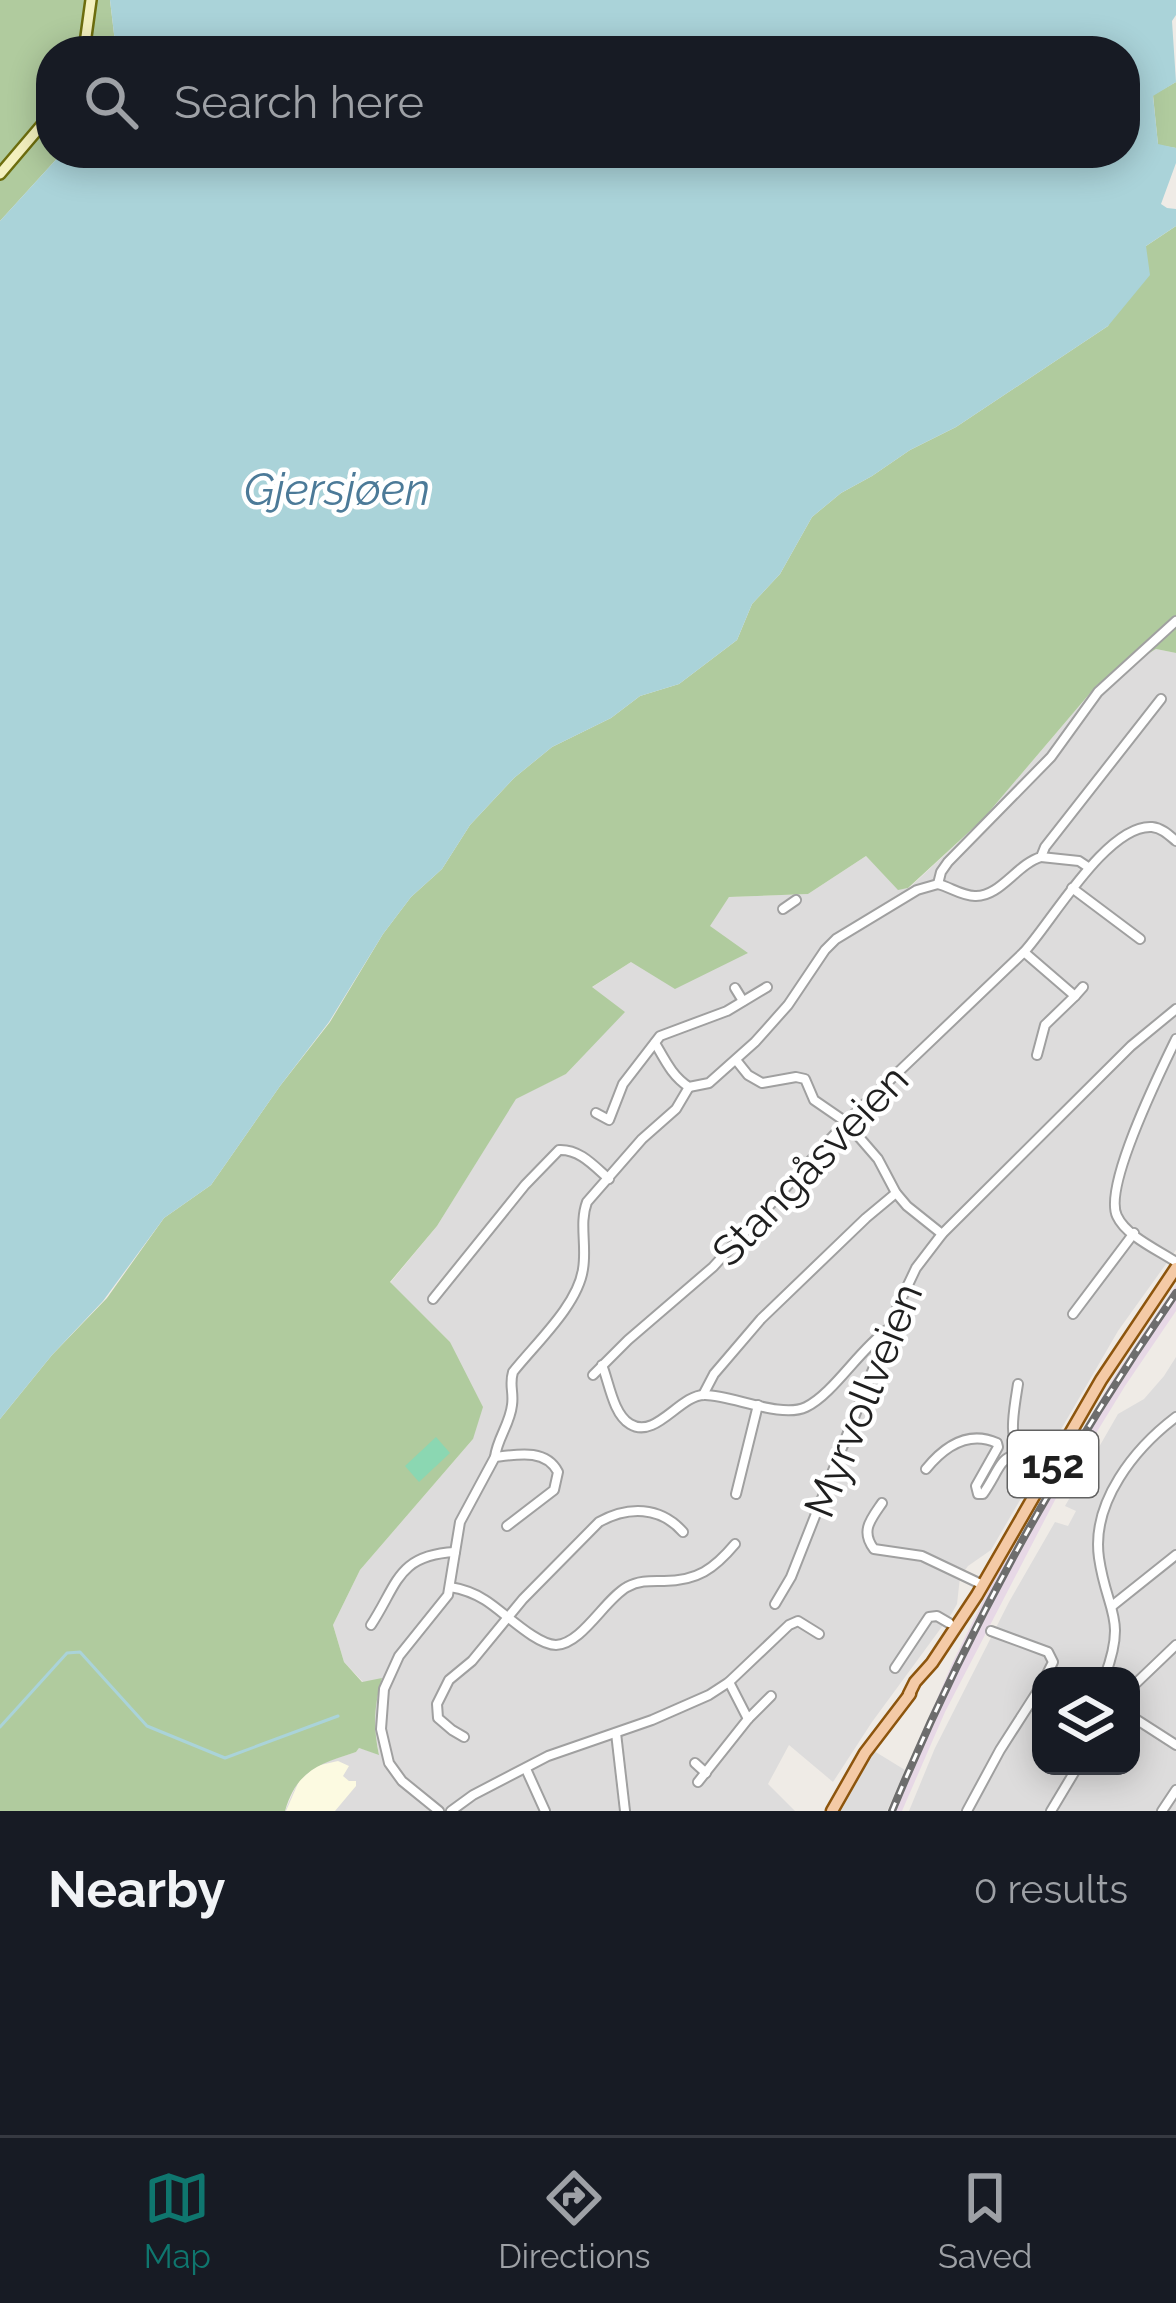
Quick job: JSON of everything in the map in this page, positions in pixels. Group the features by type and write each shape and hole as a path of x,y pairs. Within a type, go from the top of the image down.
{"main road":[{"path":"86,36 92,0"},
{"path":"0,174 36,131"},
{"name":"152","path":"832,1811 859,1762 924,1681 1101,1380 1176,1265"}],"street":[{"path":"938,884 948,862 1051,758 1098,692 1176,621"},
{"path":"1041,857 1161,699"},
{"name":"Stangåsveien","path":"593,1375 713,1267 846,1122 1024,952 1088,867 1144,827 1163,831 1176,842"},
{"path":"655,1043 675,1077 689,1087 709,1083 772,1025 836,939 924,886 938,884 972,896 984,895 1041,857 1088,867"},
{"path":"1072,888 1140,939"},
{"path":"783,909 796,900"},
{"path":"1024,952 1075,995"},
{"path":"596,1113 609,1120 623,1084 663,1033 727,1011 766,987"},
{"path":"1036,1055 1046,1025 1083,987"},
{"path":"735,988 743,1001"},
{"name":"Myrvollveien","path":"775,1604 791,1577 887,1330 916,1268 942,1234 1131,1046 1176,1009"},
{"path":"1176,1039 1137,1127 1115,1193 1116,1214 1176,1265"},
{"path":"736,1060 762,1083 805,1079 814,1100 846,1122 878,1159 907,1206 942,1234"},
{"path":"439,1811 407,1786 389,1763 382,1741 384,1689 393,1666 450,1587 465,1510 508,1424 510,1379 577,1290 584,1262 587,1202 642,1139 676,1109 689,1087"},
{"path":"434,1300 525,1185 559,1150 579,1154 608,1179"},
{"path":"703,1395 714,1373 770,1310 896,1193"},
{"path":"1073,1314 1134,1233"},
{"path":"602,1365 623,1416 636,1426 652,1424 703,1395 797,1410 819,1398 887,1330"},
{"path":"1016,1454 1012,1414 1018,1384"},
{"path":"736,1494 758,1406"},
{"path":"1108,1667 1117,1635 1099,1559 1100,1526 1132,1458 1176,1417"},
{"path":"926,1469 954,1443 973,1438 994,1441 997,1451 975,1490 981,1494 1002,1461 1016,1454"},
{"path":"1016,1454 1042,1467"},
{"path":"495,1457 539,1455 551,1460 558,1472 550,1494 506,1526"},
{"path":"882,1503 866,1530 874,1549 922,1556 983,1585"},
{"path":"464,1736 450,1735 439,1718 437,1704 448,1680 599,1522 610,1515 650,1510 682,1532"},
{"path":"675,1523 685,1515"},
{"path":"450,1587 484,1599 541,1640 563,1644 626,1587 702,1575 714,1569 728,1548"},
{"path":"371,1625 410,1565 428,1555 455,1552"},
{"path":"1112,1606 1176,1555"},
{"path":"895,1669 929,1617 949,1623"},
{"path":"451,1811 548,1756 690,1704 729,1682 789,1625 798,1621 819,1634"},
{"path":"991,1631 1048,1652 1051,1667"},
{"path":"1140,1679 1176,1645"},
{"path":"729,1682 748,1719"},
{"path":"698,1782 771,1696"},
{"path":"967,1811 1032,1700"},
{"path":"1140,1723 1176,1745"},
{"path":"616,1733 626,1811"},
{"path":"695,1763 706,1772"},
{"path":"526,1768 545,1811"},
{"path":"1051,1811 1073,1775"},
{"path":"1162,1811 1176,1790"}],"shaded area":[{"path":"1156,649 1176,653 1176,1250 1118,1331 991,1550 960,1577 952,1613 833,1782 789,1745 768,1784 795,1811 285,1811 298,1781 316,1765 359,1748 379,1754 374,1704 381,1679 363,1682 344,1662 333,1625 360,1570 473,1439 450,1342 390,1283 437,1226 516,1098 566,1074 624,1012 591,988 631,962 746,954 709,926 729,897 808,894 866,856 898,889 909,888 983,819 1097,685"},
{"path":"1176,1285 1176,1311 1055,1500 945,1712 902,1811 889,1811 989,1589 1114,1377"},
{"path":"1176,1357 1176,1811 909,1811 935,1748 1009,1602 1055,1522 1068,1526 1076,1511 1065,1506 1118,1414 1144,1399"},
{"path":"874,1751 905,1770 887,1811 841,1811"},
{"path":"338,1761 349,1766 343,1776 356,1781 356,1786 335,1811 286,1811 299,1781 316,1766"}],"green space":[{"path":"0,0 110,0 114,36 36,36 36,168 48,168 0,221"},
{"path":"1176,82 1176,148 1158,145 1153,95"},
{"path":"1176,226 1176,653 1156,649 1097,685 983,819 908,888 898,890 866,856 808,894 729,897 710,926 748,953 675,989 631,962 592,987 625,1012 566,1074 516,1099 437,1226 390,1282 450,1342 483,1407 473,1439 360,1570 333,1625 344,1662 362,1682 382,1678 375,1717 379,1755 359,1748 311,1771 296,1786 285,1811 0,1811 0,1419 107,1298 164,1218 211,1185 330,1022 383,934 514,778 552,747 611,718 640,696 679,684 737,640 752,604 780,574 812,517 841,493 956,427 1108,326 1146,246"},
{"path":"436,1437 450,1453 419,1482 405,1466"}],"water":[{"name":"Gjersjøen","path":"110,0 1176,0 1172,21 1176,82 1153,96 1158,144 1176,148 1176,163 1161,204 1176,209 1176,226 1146,246 1150,275 1108,326 956,427 841,493 812,517 780,574 752,604 737,640 679,684 640,696 611,718 552,747 514,778 383,934 329,1022 211,1185 164,1218 103,1301 0,1419 0,221 48,168 1140,168 1140,36 114,36"}],"waterway":[{"path":"0,1727 67,1653 80,1652 147,1726 225,1758 338,1716"}],"railway":[{"path":"892,1811 952,1676 1020,1544 1176,1293"}]}
